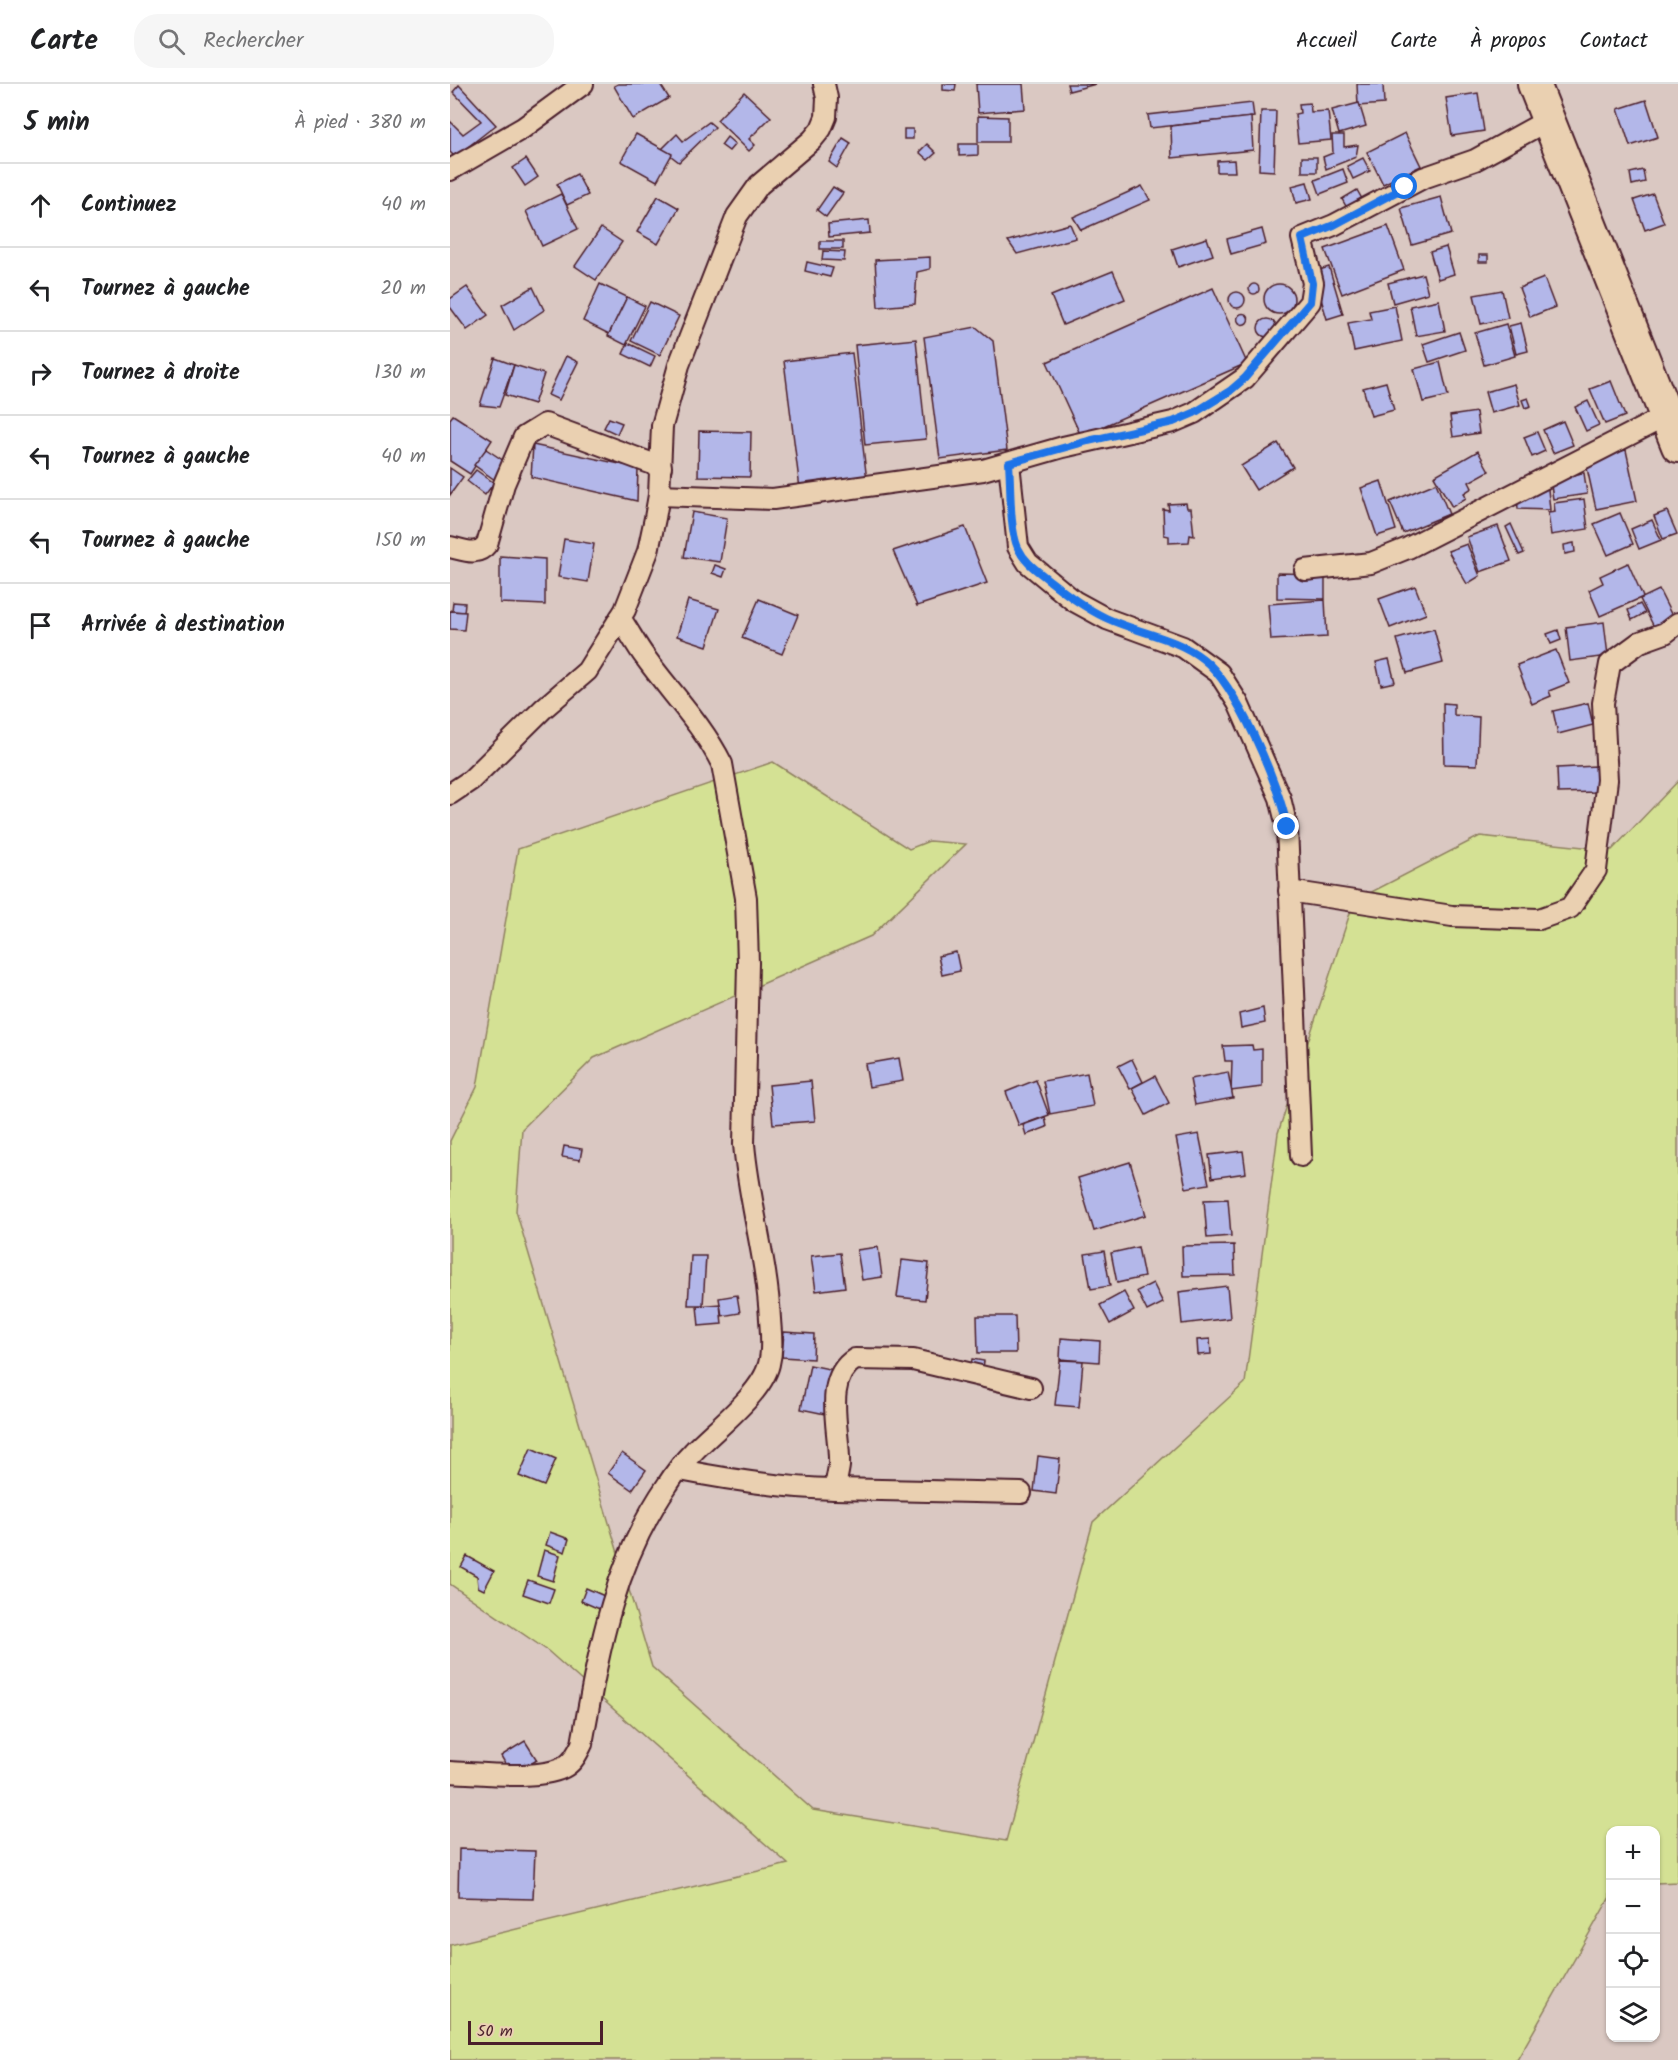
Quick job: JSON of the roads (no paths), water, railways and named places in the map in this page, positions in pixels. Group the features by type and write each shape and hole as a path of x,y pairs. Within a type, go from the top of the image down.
{"main road":[{"path":"1534,84 1678,446"}],"street":[{"path":"450,170 523,128 582,84"},
{"path":"450,794 471,780 543,708 587,671 620,618 648,551 659,495 662,426 668,398 731,228 759,184 812,140 821,129 826,117 827,98 824,84"},
{"path":"659,495 772,500 983,470 1088,441 1173,422 1194,413 1230,391 1245,378 1310,302 1312,283 1302,238 1334,225 1423,178 1475,160 1548,120"},
{"path":"1305,570 1371,563 1408,548 1666,416"},
{"path":"450,547 475,552 482,551 487,544 504,484 524,438 545,424 661,467"},
{"path":"1009,463 1014,527 1018,547 1028,563 1074,601 1107,619 1183,647 1219,673 1238,703 1280,798 1287,827 1301,1156"},
{"path":"450,1772 512,1775 554,1771 566,1767 574,1760 582,1744 603,1632 624,1567 640,1528 669,1482 690,1455 759,1386 769,1367 772,1352 765,1262 746,1172 744,1144 748,963 746,898 722,764 714,748 668,683 646,658 620,618"},
{"path":"1289,891 1452,916 1539,919 1570,908 1596,870 1607,780 1603,703 1610,664 1640,642 1665,633 1678,623"},
{"path":"835,1489 839,1464 836,1393 847,1364 855,1359 914,1360 1031,1388"},
{"path":"680,1470 741,1481 835,1489 1021,1493"}]}
